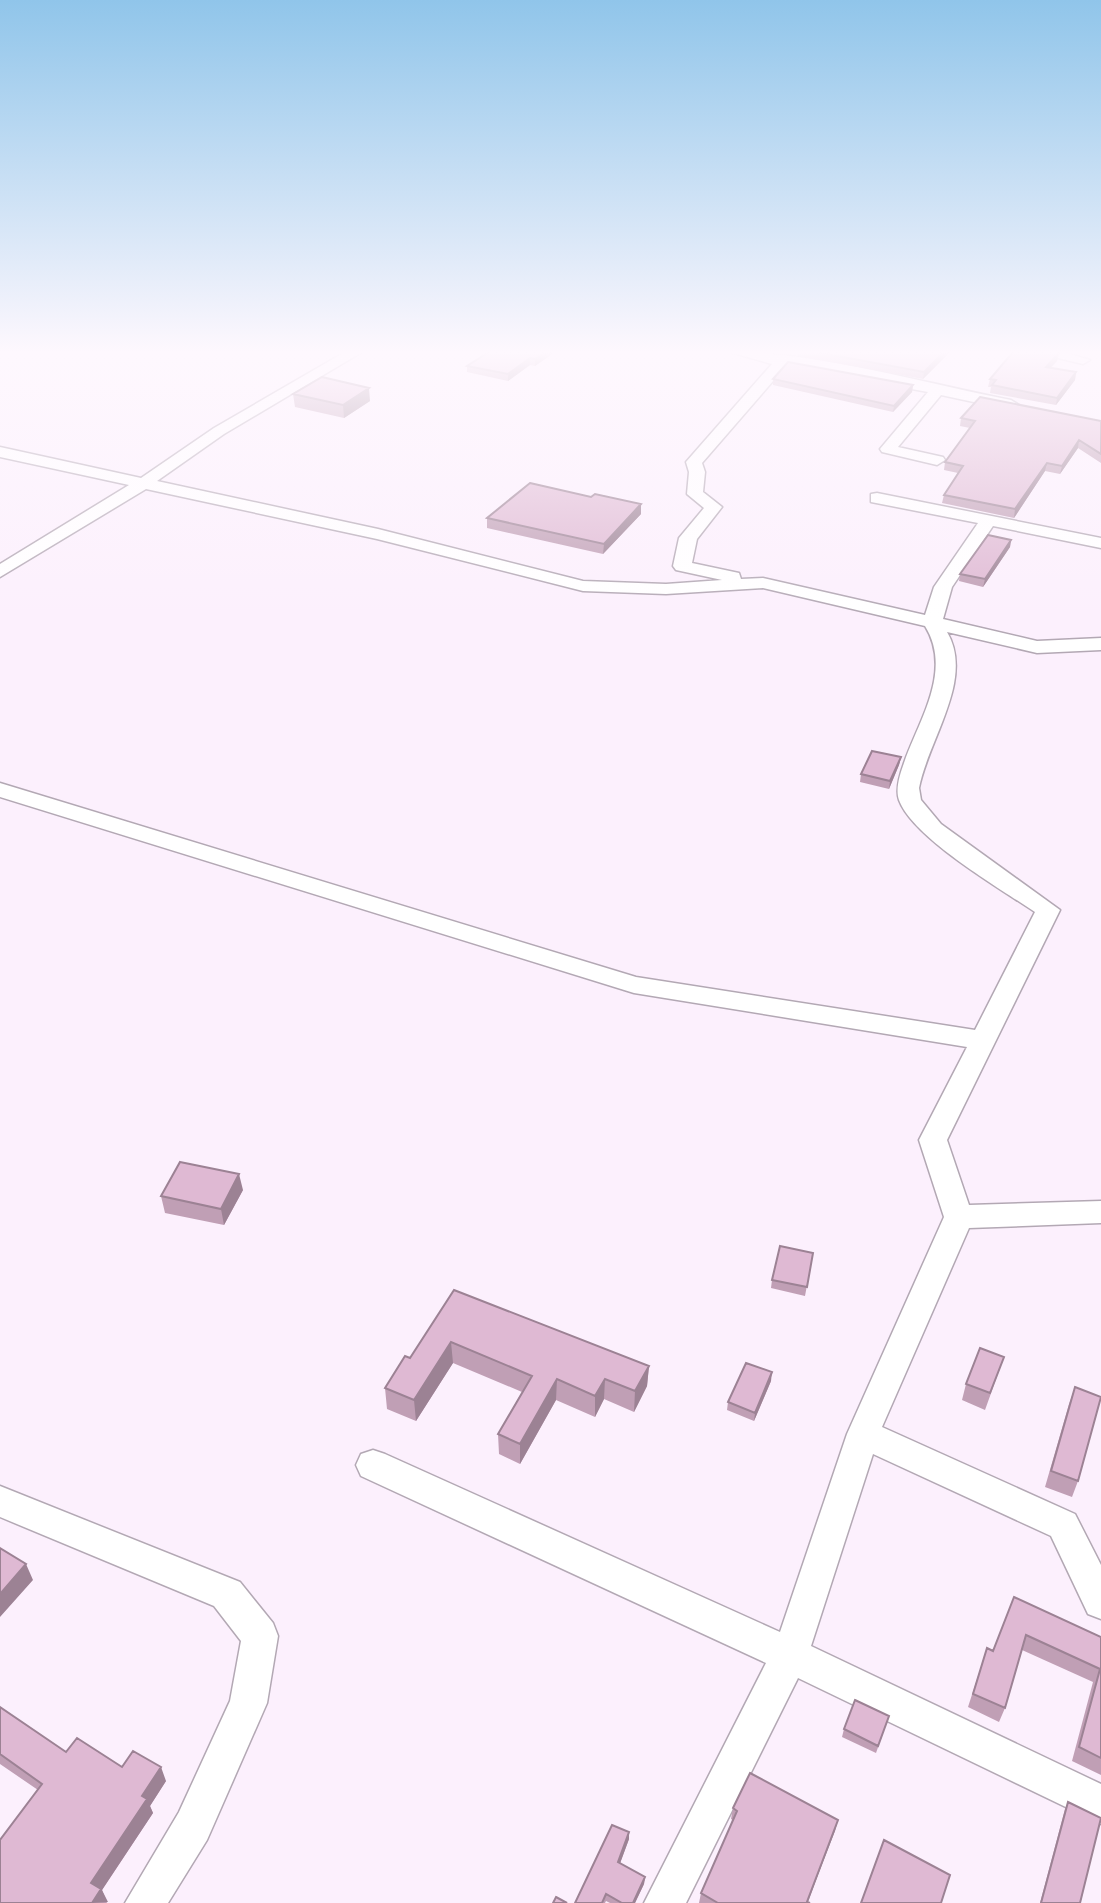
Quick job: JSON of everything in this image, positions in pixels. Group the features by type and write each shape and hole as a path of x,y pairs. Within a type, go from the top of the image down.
{"street":[{"path":"0,572 144,483 205,441"},
{"path":"713,441 694,462 697,472 695,494 714,507 688,538 682,566 1037,647 1101,643"},
{"path":"895,441 888,449 937,460"},
{"path":"0,452 378,534 583,586 666,589 763,583"},
{"path":"877,498 1101,542"},
{"path":"932,623 943,587 989,520"},
{"path":"664,1903 790,1655 863,1434 959,1217 933,1140 1048,910 929,825 909,799 909,775 923,746 947,668 943,639 932,623"},
{"path":"0,790 259,872 330,889 634,985 982,1040"},
{"path":"959,1217 1101,1212"},
{"path":"863,1434 1063,1525 1101,1602"},
{"path":"373,1465 790,1655 1101,1804"},
{"path":"0,1501 227,1594 260,1636 248,1703 193,1826 145,1903"}],"building":[{"path":"961,441 1078,441 1062,466 1047,463 1015,509 944,495 963,466 945,462"},
{"path":"1080,441 1101,441 1101,454"},
{"path":"530,483 591,497 595,494 641,504 604,544 487,518"},
{"path":"988,535 1011,540 985,579 960,574"},
{"path":"872,751 901,757 890,781 861,774"},
{"path":"180,1162 239,1174 221,1209 161,1196"},
{"path":"780,1246 813,1253 807,1287 772,1280"},
{"path":"454,1290 649,1366 635,1391 605,1379 595,1396 557,1379 520,1444 498,1434 532,1376 451,1342 414,1400 385,1388 405,1356 410,1358"},
{"path":"980,1348 1004,1357 990,1393 966,1384"},
{"path":"746,1363 772,1372 755,1413 728,1402"},
{"path":"1075,1387 1101,1397 1078,1481 1051,1471"},
{"path":"0,1548 26,1564 0,1594"},
{"path":"1014,1597 1101,1637 1101,1758 1079,1747 1100,1669 1026,1635 1005,1708 973,1694 987,1648 993,1651"},
{"path":"855,1700 889,1716 878,1746 844,1729"},
{"path":"0,1707 66,1752 77,1738 122,1767 133,1751 161,1767 142,1796 147,1799 91,1883 101,1889 92,1903 0,1903 0,1840 42,1784 0,1754"},
{"path":"750,1773 838,1820 807,1902 810,1903 718,1903 701,1893 737,1811 733,1808"},
{"path":"1068,1802 1101,1818 1080,1903 1041,1903"},
{"path":"612,1825 629,1832 618,1862 645,1877 633,1903 622,1903 606,1894 602,1903 575,1903"},
{"path":"884,1840 950,1875 941,1903 861,1903"},
{"path":"556,1897 567,1903 553,1903"}]}
